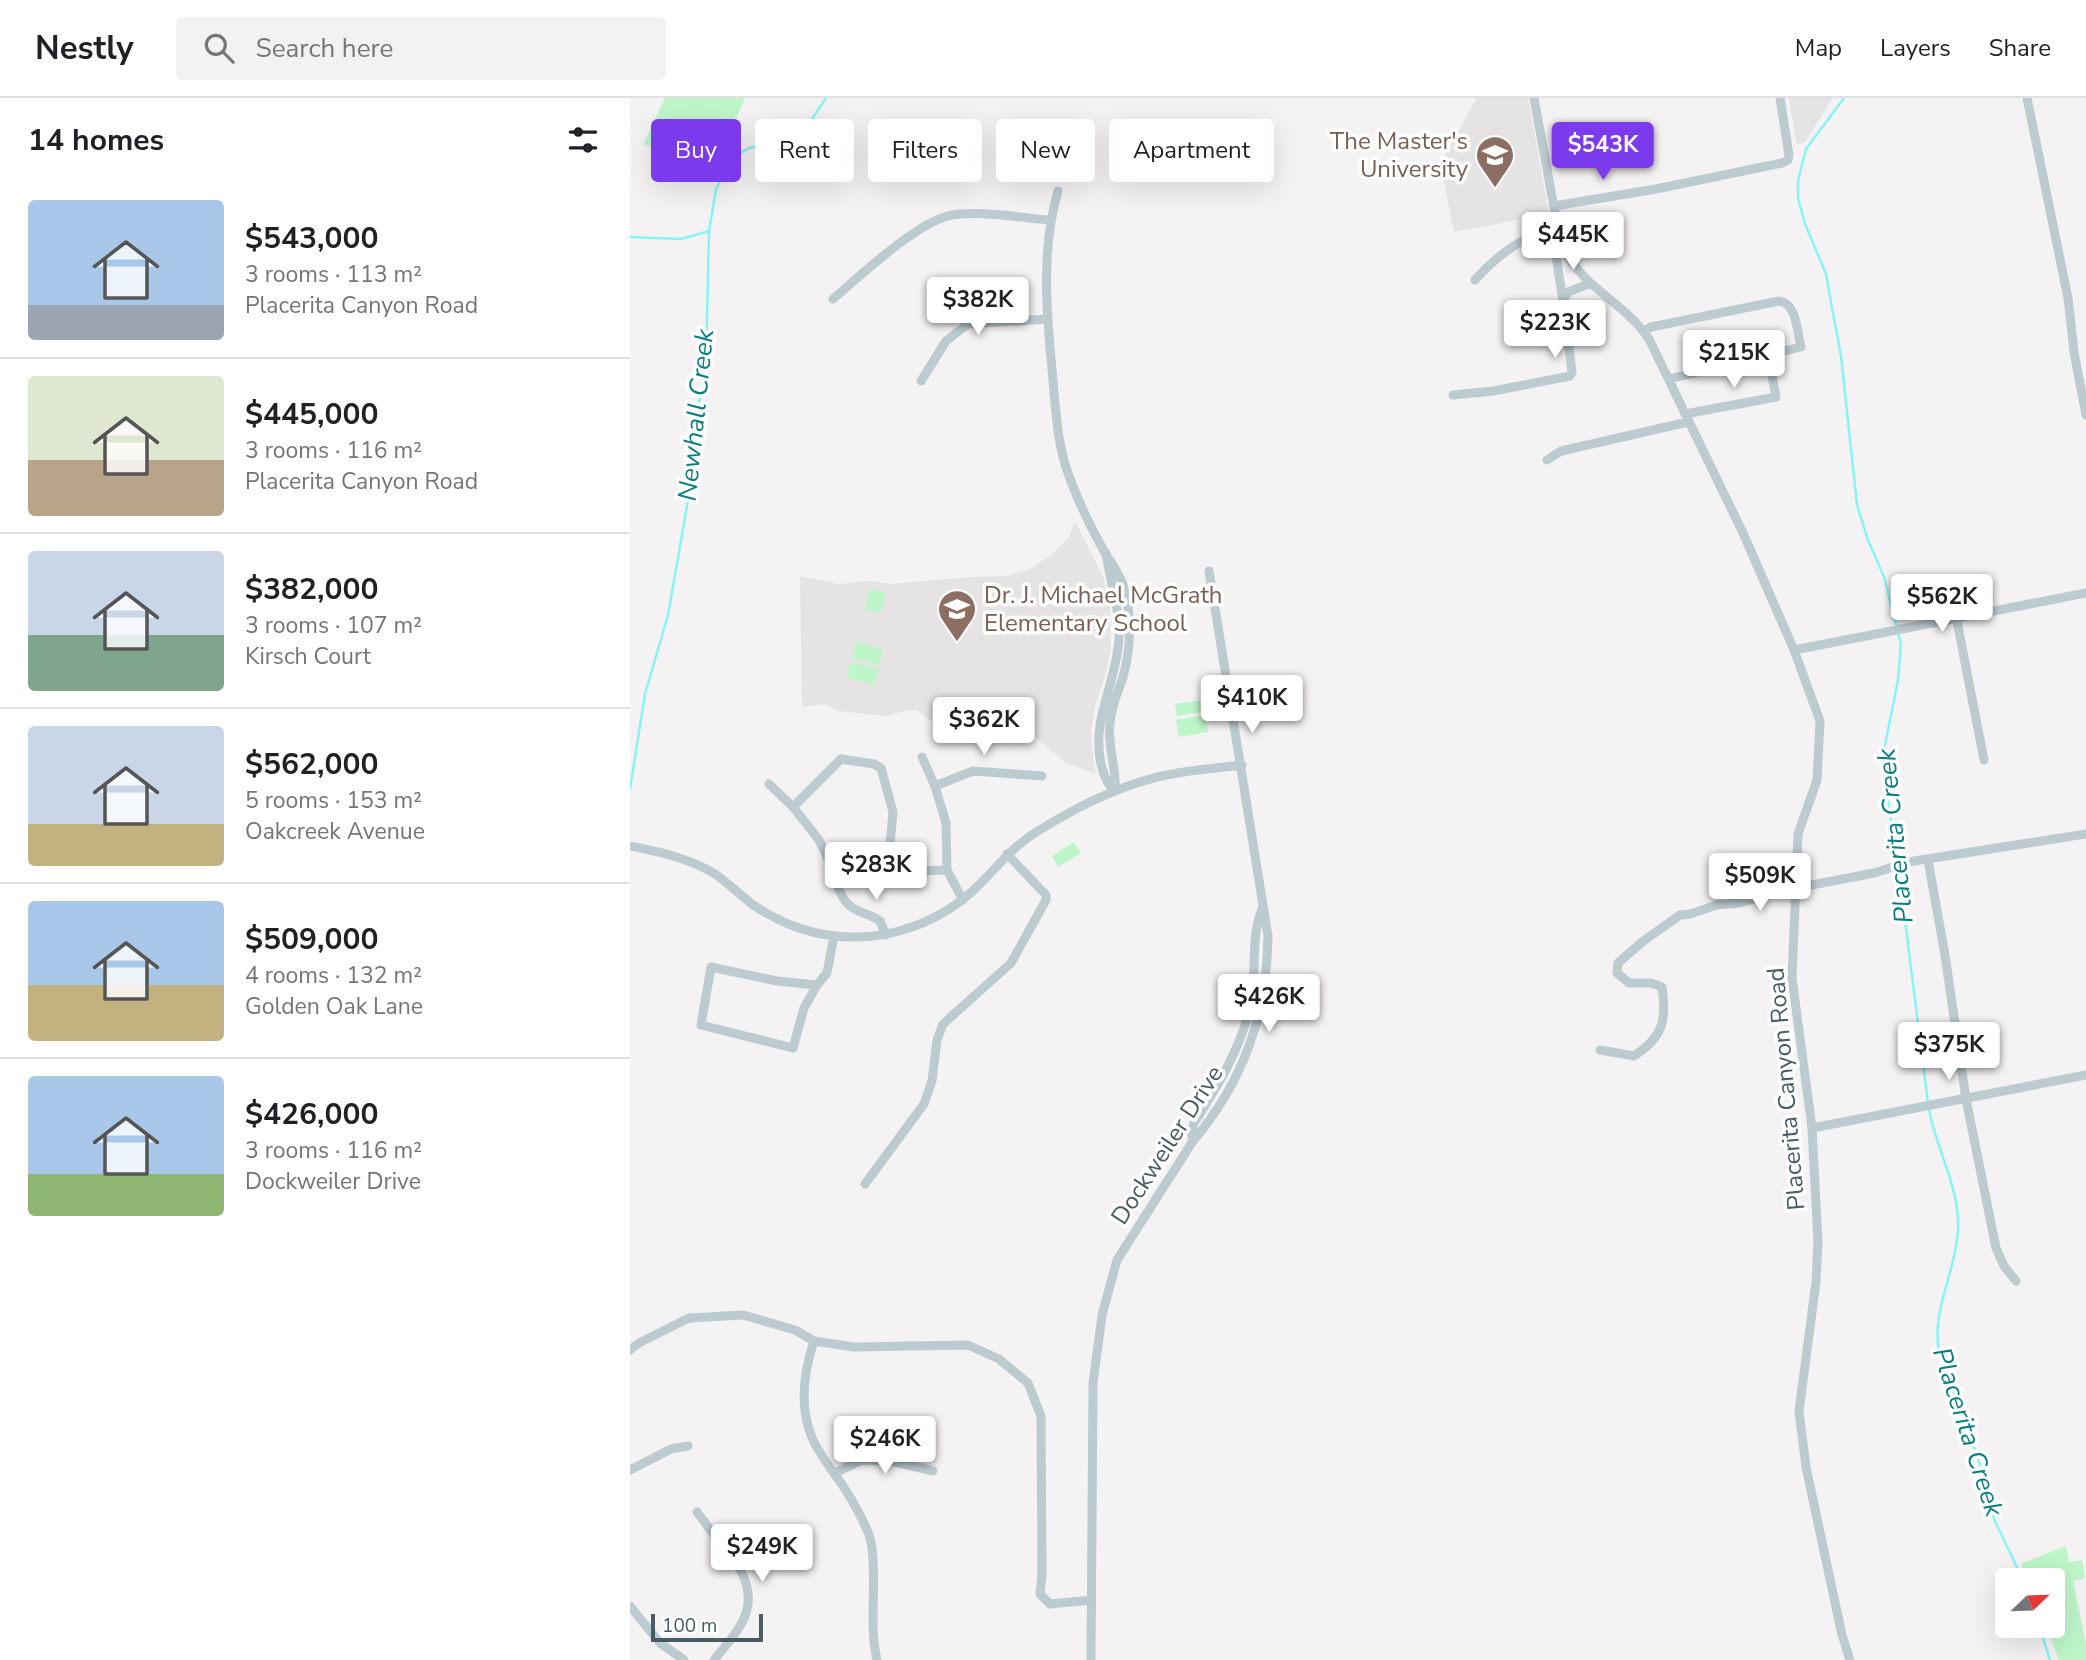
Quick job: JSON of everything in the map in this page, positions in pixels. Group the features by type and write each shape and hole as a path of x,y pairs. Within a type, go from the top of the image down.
{"street":[{"name":"Placerita Canyon Road","path":"1534,98 1560,240 1570,260 1589,284 1629,314 1644,331 1670,379 1743,533 1794,650 1820,721 1817,780 1798,834 1792,978 1812,1128 1818,1258 1799,1411 1801,1439 1842,1635 1850,1660"},
{"path":"1554,206 1657,189 1782,163 1788,160 1788,143 1780,98"},
{"path":"2027,98 2068,298 2074,352 2086,415"},
{"path":"1058,191 1050,220 1046,265 1047,319 1061,452 1071,483 1106,553 1118,568 1124,587 1129,623 1127,660 1110,720 1108,739 1116,781 1115,791"},
{"path":"832,299 912,234 937,220 968,214 1050,220"},
{"path":"1475,280 1506,251 1524,240 1558,227"},
{"path":"1454,395 1493,391 1570,376 1572,372 1555,250 1560,240"},
{"path":"1563,301 1569,292 1589,284"},
{"path":"1644,331 1670,322 1783,301 1791,308 1801,347 1670,379"},
{"path":"921,381 946,341 968,324 1047,319"},
{"path":"1547,460 1561,451 1776,397 1768,355"},
{"path":"634,847 670,855 699,866 726,882 769,915 808,931 834,936 886,935 924,923 963,900 1022,840 1115,791 1144,780 1178,773 1242,765 1209,570"},
{"path":"1794,650 1956,616 2086,593"},
{"path":"1956,616 1984,760"},
{"path":"922,757 935,786 946,823 947,870 963,900"},
{"path":"793,807 841,759 874,764 881,768 893,812 888,867 862,866 837,877"},
{"name":"Dockweiler Drive","path":"1091,1660 1093,1383 1102,1315 1117,1260 1193,1141 1191,1132 1194,1123 1227,1065 1248,1017 1257,926 1264,904 1242,765"},
{"path":"935,786 973,771 1042,776"},
{"path":"769,783 793,807 819,841 837,877 836,883 846,904 880,921 886,935"},
{"path":"1600,1050 1634,1056 1651,1044 1663,1023 1662,987 1651,983 1629,983 1617,973 1618,963 1680,915 1874,873 1908,862 2086,834"},
{"path":"865,1184 924,1104 932,1081 937,1040 943,1024 1011,963 1046,900 1046,895 1007,854"},
{"path":"1928,860 1966,1098 1996,1248 2004,1266 2016,1282"},
{"path":"920,871 947,870"},
{"path":"817,985 777,981 711,967 701,1025 793,1048 804,1008 827,973 834,936"},
{"path":"1812,1128 2086,1075"},
{"path":"630,1350 689,1318 743,1315 795,1330 814,1340 854,1348 968,1345 999,1359 1028,1383 1041,1416 1040,1594 1050,1604 1091,1600"},
{"path":"814,1340 807,1362 803,1398 811,1436 854,1503 870,1541 874,1587 873,1644 877,1660"},
{"path":"630,1470 671,1449 688,1447"},
{"path":"835,1473 862,1460 891,1461 933,1471"},
{"path":"697,1512 741,1571 746,1580 749,1599 748,1612 742,1624 714,1660"},
{"path":"630,1606 660,1643 684,1660"}],"shaded area":[{"name":"The Master's University","path":"1477,98 1528,98 1549,214 1454,232 1440,163"},
{"path":"1789,98 1833,98 1805,142 1797,144"},
{"name":"Dr. J. Michael McGrath Elementary School","path":"1075,521 1104,579 1110,603 1111,649 1091,731 1096,774 1066,763 1027,730 928,719 917,710 887,716 838,711 826,704 802,707 800,576 839,584 868,581 892,584 1008,576 1028,570 1052,554 1069,537"}],"green space":[{"path":"665,98 745,98 736,119 655,119"},
{"path":"651,128 651,146 643,145"},
{"path":"870,589 886,593 881,613 865,610"},
{"path":"856,642 883,649 879,665 852,658"},
{"path":"851,662 879,669 875,685 847,678"},
{"path":"1201,700 1203,712 1177,716 1175,704"},
{"path":"1205,715 1208,732 1179,737 1176,720"},
{"path":"1074,842 1081,853 1058,867 1052,856"},
{"path":"2066,1546 2069,1562 2082,1560 2085,1578 2073,1581 2086,1644 2086,1660 2059,1660 2051,1638 2065,1638 2065,1568 2022,1568 2021,1564"}],"waterway":[{"name":"Newhall Creek","path":"630,789 645,694 668,615 688,500 698,404 703,390 706,359 709,231 716,189 732,158 749,148 788,142 804,131 826,98"},
{"name":"Placerita Creek","path":"1844,98 1806,149 1798,181 1798,198 1805,224 1826,274 1841,356 1857,505 1884,577 1901,644 1898,680 1882,760 1928,1103"},
{"path":"630,237 681,239 709,231"},
{"name":"Placerita Creek","path":"1929,1109 1952,1184 1958,1214 1956,1246 1938,1321 1939,1352 1978,1459 1994,1519 2017,1568"},
{"name":"Placerita Creek","path":"2043,1638 2050,1660"}],"place":[{"name":"The Master's University","path":"1495,189"},
{"name":"Dr. J. Michael McGrath Elementary School","path":"957,643"}]}
